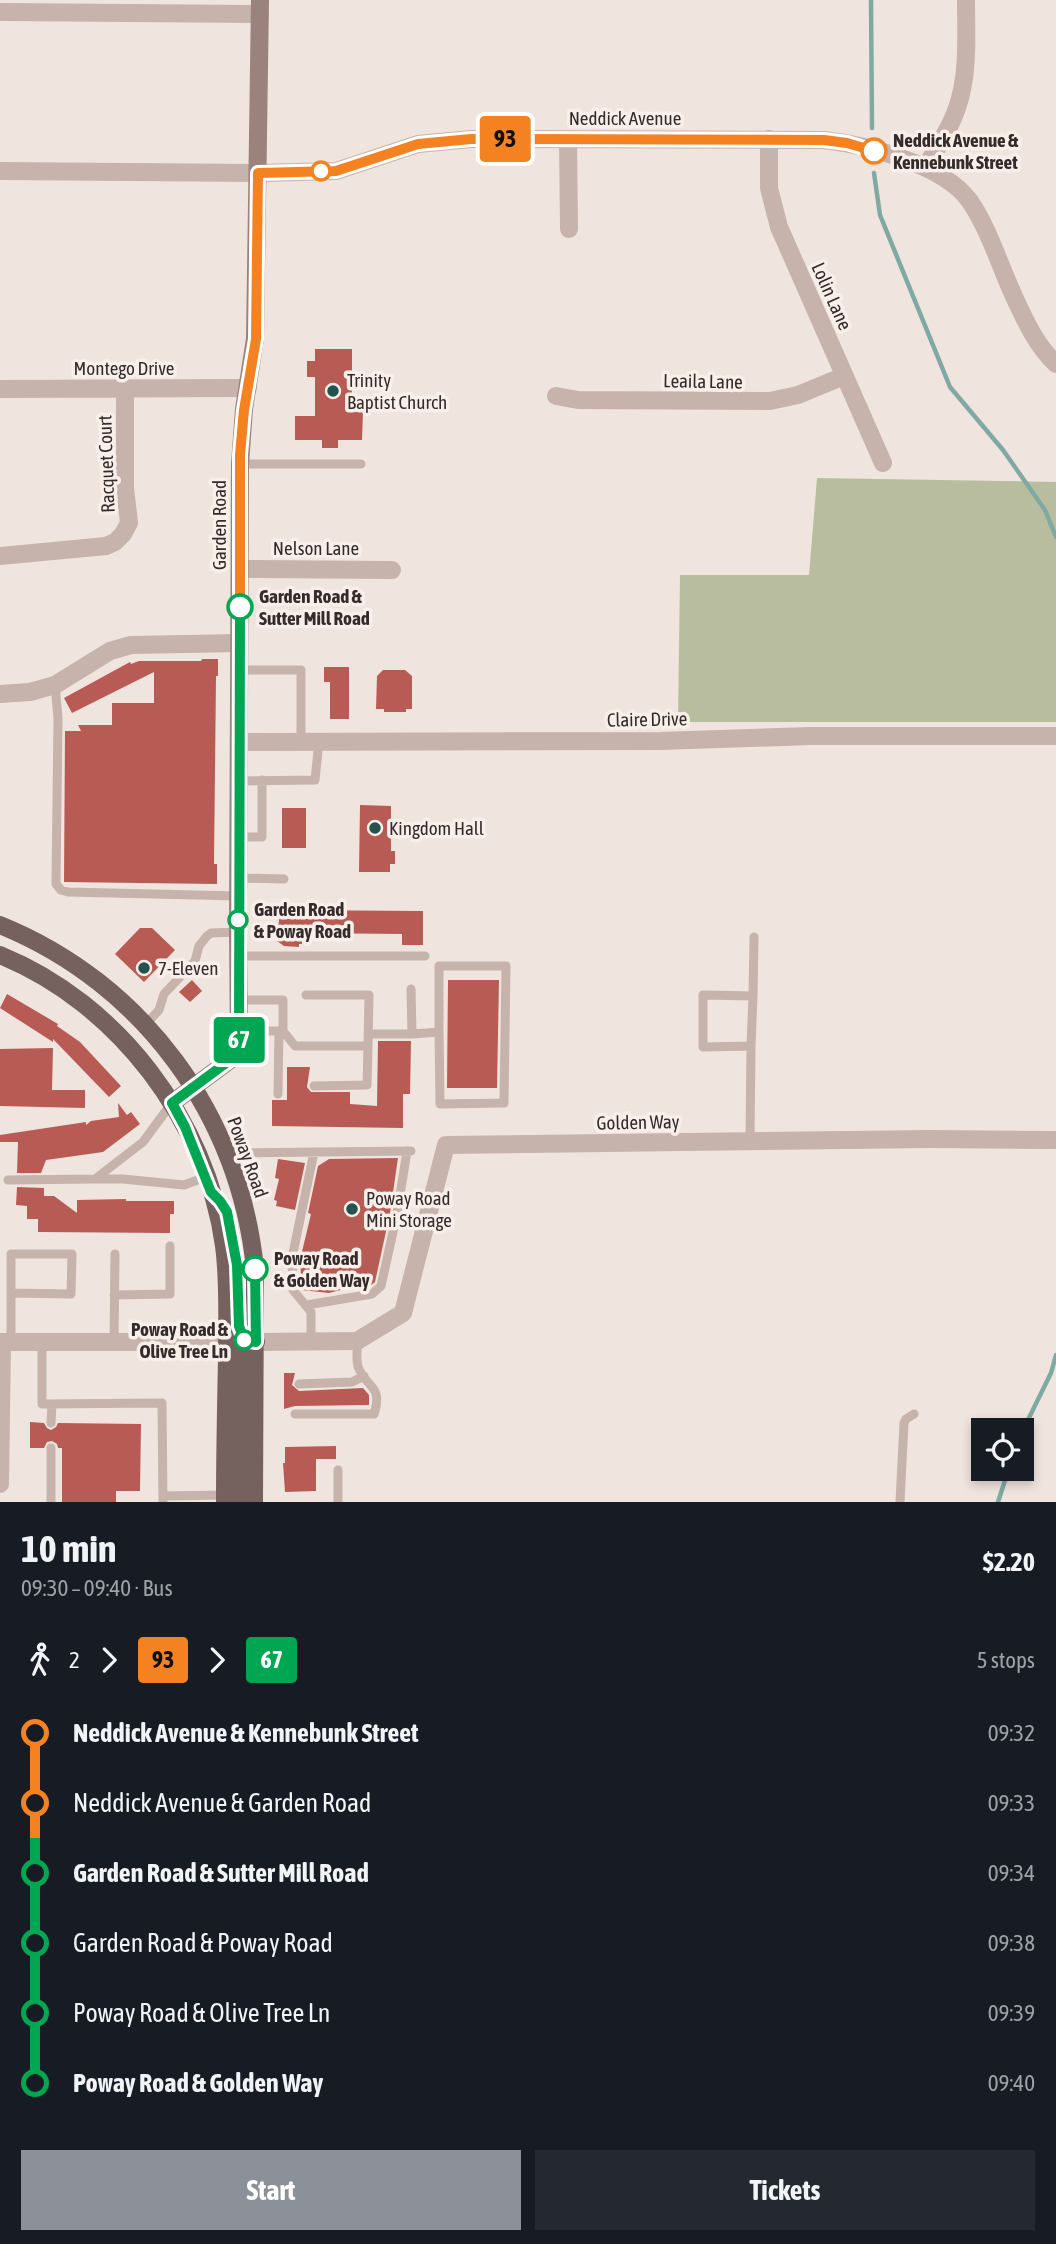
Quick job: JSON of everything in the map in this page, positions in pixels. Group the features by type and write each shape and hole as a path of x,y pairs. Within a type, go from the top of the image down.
{"main road":[{"name":"Poway Road","path":"0,925 39,942 79,966 146,1024 173,1055 193,1086 227,1153 250,1231 256,1288 254,1502"},
{"path":"0,955 63,989 100,1018 135,1054 172,1103 209,1185 231,1224 237,1265 241,1334 244,1340 256,1342"},
{"path":"209,1185 224,1246 227,1287 225,1499"},
{"path":"227,1342 233,1343 242,1357 243,1502"}],"street":[{"path":"926,166 951,122 961,92 966,57 966,0"},
{"path":"0,12 260,7"},
{"name":"Garden Road","path":"172,1103 230,1060 238,1048 240,1031 240,464 256,339 260,7"},
{"path":"568,139 569,229"},
{"name":"Neddick Avenue","path":"0,171 336,171 418,144 436,141 769,139 847,143 926,166 959,189 968,199 1027,325 1056,364"},
{"name":"Lolin Lane","path":"769,139 769,188 779,228 883,463"},
{"name":"Leaila Lane","path":"556,396 578,400 770,401 798,395 844,376"},
{"name":"Montego Drive","path":"0,389 248,387"},
{"name":"Racquet Court","path":"0,556 106,546 124,534 129,523 125,488 125,389"},
{"name":"Nelson Lane","path":"240,569 392,570"},
{"path":"0,694 30,692 55,685 110,651 131,645 239,643"},
{"name":"Claire Drive","path":"239,742 1056,736"},
{"name":"Golden Way","path":"358,1341 402,1313 446,1145 1056,1140"},
{"path":"256,1342 358,1341"},
{"path":"0,1484 4,1342 227,1342"}],"lane":[{"path":"240,464 361,464"},
{"path":"239,670 301,670 316,780 239,781"},
{"path":"55,685 58,718 56,884 61,890 68,892 238,887 284,879"},
{"path":"238,837 262,837 262,780"},
{"path":"146,1024 159,1010 164,994 195,961 199,946 207,936 211,933 238,932"},
{"path":"750,1141 754,937"},
{"path":"239,956 425,956"},
{"path":"439,966 506,966 504,1103 440,1104 439,1032 439,966"},
{"path":"411,989 412,1034"},
{"path":"306,995 369,995 367,1085 314,1086"},
{"path":"751,1046 703,1047 703,995 753,996"},
{"path":"240,1000 283,1000 278,1094"},
{"path":"240,1031 281,1031 295,1046 368,1046"},
{"path":"368,1034 439,1032"},
{"path":"95,1179 143,1142 172,1103"},
{"path":"227,1153 409,1151 381,1286 372,1294 307,1305"},
{"path":"311,1342 311,1312 307,1305 296,1297 293,1290 292,1258 314,1152"},
{"path":"8,1180 95,1179 209,1185"},
{"path":"114,1295 170,1294 170,1246"},
{"path":"4,1342 11,1293 11,1254 72,1254 71,1294 11,1293"},
{"path":"114,1254 114,1342"},
{"path":"295,1414 374,1414 377,1404 376,1390 358,1368 358,1341"},
{"path":"42,1342 42,1404 162,1403 163,1499 225,1499"},
{"path":"299,1384 352,1382 364,1376"},
{"path":"51,1423 52,1404"},
{"path":"900,1502 904,1423 914,1414"},
{"path":"51,1448 51,1502"},
{"path":"338,1470 338,1502"}],"green space":[{"path":"817,478 1056,482 1056,722 678,722 680,575 809,575"}],"building":[{"path":"315,349 352,349 352,412 363,412 362,440 338,440 338,448 322,448 322,440 295,440 295,416 315,416 315,377 307,377 307,361 315,361"},
{"path":"218,659 214,864 217,864 217,884 64,882 65,731 81,731 78,725 112,725 112,703 154,703 154,672 72,713 64,698 130,662"},
{"path":"324,667 349,667 349,719 330,719 330,682 324,682"},
{"path":"383,670 405,670 412,676 412,709 406,709 406,712 384,712 384,709 376,709 377,676"},
{"name":"Kingdom Hall","path":"360,805 391,806 391,851 395,851 395,864 390,864 390,872 359,872"},
{"path":"282,808 306,808 306,848 282,848"},
{"path":"280,910 423,911 423,945 402,945 402,934 302,933 302,944 299,944 299,947 284,946 277,941"},
{"name":"7-Eleven","path":"140,928 152,928 175,950 144,982 115,954"},
{"name":"7-Eleven","path":"192,980 202,991 190,1002 179,992"},
{"path":"448,980 499,980 497,1088 447,1088"},
{"path":"7,994 58,1024 57,1026 80,1042 121,1086 109,1097 53,1039 53,1042 0,1008"},
{"path":"378,1041 411,1041 410,1094 403,1094 403,1128 272,1126 272,1100 287,1100 287,1067 310,1067 307,1087 311,1092 350,1092 350,1104 377,1106"},
{"path":"53,1048 52,1090 85,1090 85,1108 0,1106 0,1049"},
{"path":"118,1103 127,1115 131,1112 140,1124 103,1152 46,1160 41,1173 17,1173 18,1142 0,1142 0,1135 86,1122 86,1125 91,1121 119,1117"},
{"name":"Poway Road Mini Storage","path":"398,1158 390,1213 375,1282 369,1287 329,1293 302,1290 300,1260 311,1214 308,1213 318,1166 329,1159"},
{"path":"278,1159 305,1163 295,1210 276,1206 277,1201 274,1200 279,1179 275,1178"},
{"path":"17,1187 44,1188 44,1196 54,1196 77,1213 77,1200 174,1201 174,1214 170,1214 170,1233 38,1232 38,1219 27,1219 27,1206 16,1205"},
{"path":"284,1373 295,1373 292,1385 299,1391 363,1388 369,1395 369,1405 295,1406 284,1409"},
{"path":"30,1422 44,1423 51,1430 58,1423 141,1424 140,1491 116,1491 116,1502 62,1502 62,1448 58,1448 52,1441 47,1442 44,1448 30,1448"},
{"path":"336,1446 336,1459 316,1459 316,1491 285,1492 285,1447"}],"waterway":[{"path":"871,0 872,128"},
{"path":"874,173 880,215 950,387 1003,450 1045,510 1056,537"},
{"path":"1029,1418 1051,1373 1056,1355"},
{"path":"998,1502 1005,1481"}],"bus line":[{"name":"93","path":"240,607 240,455 244,410 256,339 258,173 336,171 418,144 471,139 824,140 874,151"},
{"name":"67","path":"240,607 239,1041 230,1060 172,1103 185,1127 211,1192 227,1212 231,1224 239,1289 239,1326 244,1340 249,1342 256,1342 255,1269"}],"place":[{"name":"Neddick Avenue & Kennebunk Street","path":"874,151"},
{"name":"Trinity Baptist Church","path":"333,391"},
{"name":"Garden Road & Sutter Mill Road","path":"240,607"},
{"name":"Kingdom Hall","path":"375,828"},
{"name":"Garden Road & Poway Road","path":"238,920"},
{"name":"7-Eleven","path":"144,968"},
{"name":"Poway Road Mini Storage","path":"352,1209"},
{"name":"Poway Road & Golden Way","path":"255,1269"},
{"name":"Poway Road & Olive Tree Ln","path":"244,1340"}]}
